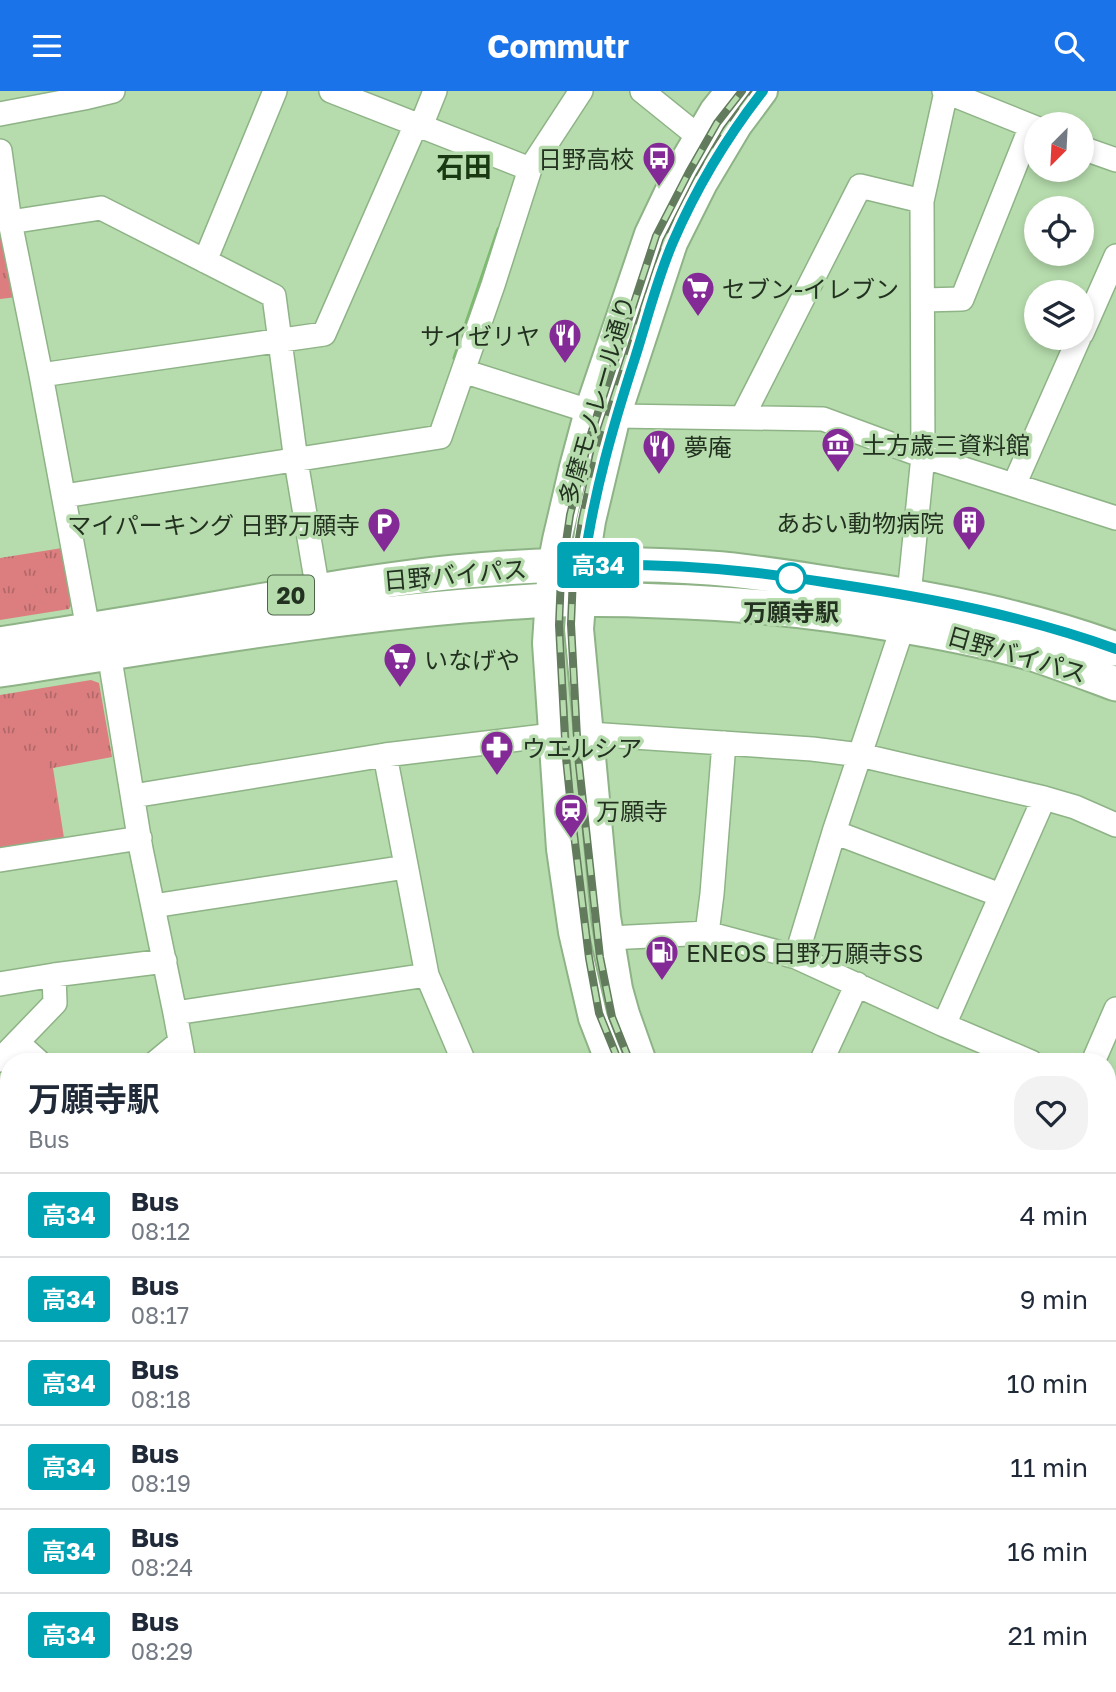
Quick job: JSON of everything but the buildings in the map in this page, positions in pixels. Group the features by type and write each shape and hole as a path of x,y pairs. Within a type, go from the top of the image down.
{"highway":[{"name":"日野バイパス","path":"0,670 99,641 318,590 456,572 568,566 722,569 906,610 960,636 1025,652 1116,684"},
{"name":"日野バイパス","path":"0,644 223,635 414,611 519,601 565,600 701,602 775,607 842,616 975,607 1116,649"}],"main road":[{"name":"多摩モノレール通り","path":"606,1053 593,1019 573,932 561,849 547,643 565,600 568,566 591,521 603,414 649,234 681,167 714,111 730,91"},
{"name":"多摩モノレール通り","path":"603,414 673,243 703,183 737,126 763,91"},
{"name":"多摩モノレール通り","path":"565,600 579,629 606,917 618,989 639,1053"}],"street":[{"path":"0,114 113,91"},
{"path":"205,261 275,91"},
{"path":"331,91 530,169"},
{"path":"41,375 324,334 435,91"},
{"path":"64,496 439,437 493,285 530,169 581,91"},
{"path":"642,91 699,137"},
{"path":"796,957 906,610 923,456 922,201 945,91 1024,123"},
{"path":"0,151 10,222 84,611 99,641 133,796 182,1052"},
{"path":"923,300 961,299 1024,151"},
{"path":"1094,152 1116,160"},
{"path":"742,418 860,186 922,201"},
{"path":"10,222 101,208 274,296 296,461 318,590"},
{"path":"1094,304 1116,256"},
{"path":"1014,485 1073,350"},
{"path":"463,371 603,414 823,419 923,456 1116,518"},
{"path":"133,796 385,755 553,734"},
{"path":"589,734 812,749 860,755 1044,798 1075,807 1116,825"},
{"path":"707,933 724,743"},
{"path":"385,755 427,975 460,1053"},
{"path":"944,1025 1044,798"},
{"path":"834,832 1000,895"},
{"path":"0,860 140,838"},
{"path":"153,906 406,867"},
{"path":"610,938 707,933 796,957 944,1025 989,1053"},
{"path":"0,984 165,961"},
{"path":"7,1053 55,1003 54,975"},
{"path":"175,1013 427,975"},
{"path":"825,1053 857,984"},
{"path":"1097,1053 1116,1009"},
{"path":"18,1043 29,1053"}],"green space":[{"path":"0,200 17,297 0,299"},
{"path":"62,548 73,601 69,609 0,620 0,558"},
{"path":"91,680 99,683 112,757 53,768 64,838 0,848 0,695"},
{"path":"46,753 60,839 0,848 0,760"}],"waterway":[{"path":"455,358 499,229"}],"railway":[{"path":"615,1053 599,1013 589,958 573,826 566,758 559,625 561,576 570,515 588,443 656,236 717,123 742,91"},
{"path":"626,1053 612,1017 600,957 578,756 571,624 573,576 598,446 666,241 726,130 755,91"}],"bus line":[{"name":"高34","path":"763,91 737,126 703,183 673,243 616,417 587,538 584,565 709,568 909,595 975,607 1116,649"}],"place":[{"name":"日野高校","path":"659,188"},
{"name":"セブン-イレブン","path":"698,318"},
{"name":"サイゼリヤ","path":"565,365"},
{"name":"土方歳三資料館","path":"838,474"},
{"name":"夢庵","path":"659,476"},
{"name":"あおい動物病院","path":"969,552"},
{"name":"マイパーキング 日野万願寺","path":"384,554"},
{"name":"万願寺駅","path":"791,578"},
{"name":"いなげや","path":"400,689"},
{"name":"ウエルシア","path":"497,777"},
{"name":"万願寺","path":"571,840"},
{"name":"ENEOS 日野万願寺SS","path":"662,982"}],"district":[{"name":"石田","path":"464,166"}]}
